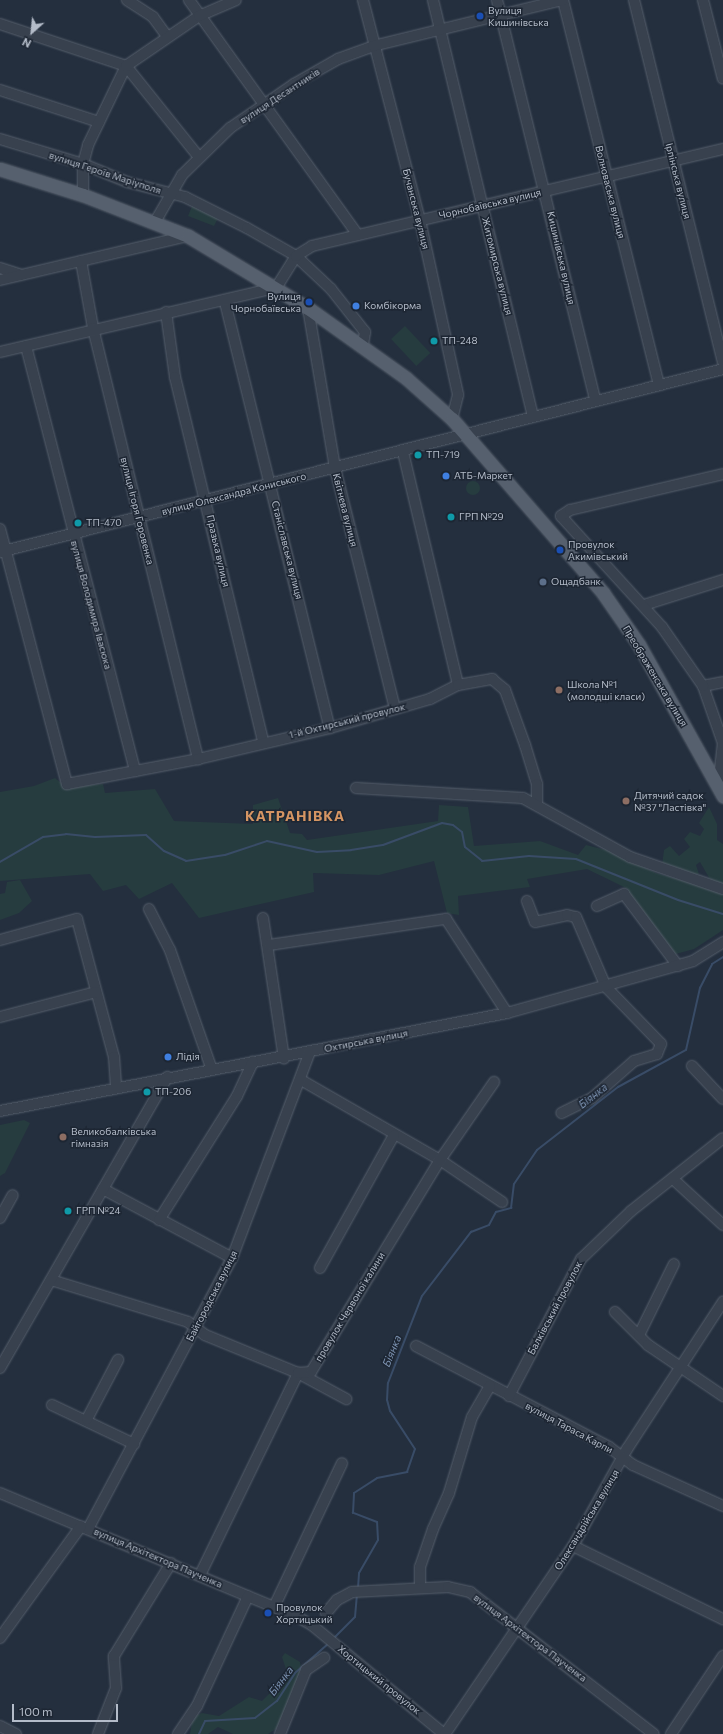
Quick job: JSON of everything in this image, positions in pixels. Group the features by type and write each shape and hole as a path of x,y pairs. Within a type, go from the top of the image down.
{"main road":[{"path":"0,169 83,195 188,236 276,288 363,345 452,419 467,437"},
{"name":"Преображенська вулиця","path":"467,437 603,593 639,645 721,792"}],"street":[{"path":"127,0 153,17 167,36"},
{"path":"189,0 199,16 265,103 358,235"},
{"path":"83,195 83,164 99,122 126,66 167,36 199,16 236,0"},
{"name":"Бучанська вулиця","path":"363,0 373,46 420,220 458,395 452,419"},
{"name":"Житомирська вулиця","path":"433,0 533,416"},
{"name":"Кишинівська вулиця","path":"497,0 595,400"},
{"name":"вулиця Десантників","path":"155,222 170,194 199,157 265,103 338,60 373,46 500,14 563,0"},
{"name":"Волноваська вулиця","path":"563,0 659,384"},
{"name":"Ірпінська вулиця","path":"634,0 672,161 723,361"},
{"path":"703,0 723,80"},
{"path":"0,24 126,66 199,157"},
{"path":"0,90 99,122"},
{"name":"вулиця Героїв Маріуполя","path":"0,139 83,164 213,209 296,256 331,289 365,332 363,345"},
{"name":"Чорнобаївська вулиця","path":"276,288 296,256 312,246 723,149"},
{"path":"0,280 188,236"},
{"name":"вулиця Ігоря Горовенка","path":"81,261 93,328 198,759"},
{"path":"0,268 21,275"},
{"path":"0,352 93,328 166,312 225,302 276,288"},
{"name":"Станіславська вулиця","path":"225,302 330,728"},
{"name":"Квітнева вулиця","path":"308,308 335,468 395,709"},
{"name":"Празька вулиця","path":"166,312 175,377 206,500 263,742"},
{"name":"вулиця Володимира Івасюка","path":"26,346 72,534 135,771"},
{"name":"вулиця Олександра Кониського","path":"3,552 335,468 467,437 533,416 723,369"},
{"path":"403,452 458,685"},
{"path":"721,792 722,743 703,686 644,606 561,516 570,510 723,474"},
{"path":"0,529 3,552"},
{"name":"1-й Охтирський провулок","path":"3,552 67,784 198,759 263,742 330,728 430,699 458,685 492,679 501,684 533,771 538,792 537,803"},
{"path":"644,606 723,580"},
{"path":"703,686 723,682"},
{"path":"356,788 523,798 537,803 630,856 723,889"},
{"path":"598,906 624,894 678,966"},
{"path":"527,901 535,922 567,915 576,917 606,987 661,1044 657,1054 634,1061 592,1098 561,1113"},
{"path":"149,908 170,950 212,1070"},
{"path":"263,918 269,945 284,1058"},
{"path":"269,945 446,918 507,1013"},
{"path":"0,940 77,919 114,1057 116,1086"},
{"name":"Охтирська вулиця","path":"0,1112 116,1086 284,1058 507,1013 678,966 710,953 723,942"},
{"path":"0,1017 96,992"},
{"name":"Байгородська вулиця","path":"0,1638 85,1527 134,1444 196,1328 232,1258 301,1080 310,1052"},
{"path":"159,1220 238,1096 253,1062"},
{"path":"692,1066 723,1099"},
{"path":"0,1368 167,1077"},
{"path":"301,1080 394,1135 440,1160 502,1202"},
{"name":"провулок Червоної калини","path":"298,1373 311,1372 440,1160 494,1082"},
{"path":"320,1268 394,1135"},
{"name":"Балківський провулок","path":"509,1396 578,1263 631,1211 723,1138"},
{"path":"673,1178 723,1225"},
{"path":"103,1189 232,1258"},
{"path":"0,1218 13,1195"},
{"path":"639,1335 674,1264"},
{"path":"51,1280 188,1322 205,1335 298,1373 346,1399"},
{"name":"Олександрійська вулиця","path":"445,1734 573,1546 623,1458 723,1302"},
{"path":"615,1312 639,1335 680,1368 723,1396"},
{"name":"вулиця Тараса Карпи","path":"416,1346 623,1458 723,1506"},
{"path":"87,1419 118,1360"},
{"path":"200,1575 298,1373"},
{"path":"420,1588 420,1567 433,1529 449,1493 472,1417 490,1386"},
{"path":"52,1405 87,1419 134,1444"},
{"path":"274,1606 342,1463"},
{"name":"вулиця Архітектора Паученка","path":"0,1494 85,1527 274,1606 313,1626"},
{"path":"573,1546 723,1619"},
{"path":"98,1734 116,1688 114,1656 171,1564"},
{"name":"вулиця Архітектора Паученка","path":"326,1613 337,1600 356,1592 448,1587 470,1592 519,1627 654,1734"},
{"path":"178,1734 197,1706 248,1596"},
{"name":"Хортицький провулок","path":"313,1626 445,1734"},
{"path":"670,1734 723,1656"},
{"path":"280,1734 306,1670 324,1658"},
{"path":"0,1726 16,1734"}],"green space":[{"path":"193,204 219,216 214,226 188,216"},
{"path":"405,326 430,353 416,366 391,339"},
{"path":"473,481 478,483 480,488 478,493 473,495 468,493 466,488 468,483"},
{"path":"55,778 66,787 103,784 105,793 155,789 174,821 253,824 253,805 278,798 290,833 302,834 307,840 438,821 439,805 468,807 474,846 540,841 578,855 586,845 610,851 656,873 723,892 723,930 694,949 672,955 631,899 628,889 587,869 527,879 530,887 458,896 459,915 447,913 434,861 379,875 313,873 314,892 199,918 172,883 139,899 126,885 103,891 90,874 0,881 0,792 34,786"},
{"path":"709,807 717,824 717,840 723,844 723,884 711,881 700,862 696,865 699,874 691,875 662,865 664,850 670,846 679,856 690,847 684,839 690,832 700,836 704,829 699,823"},
{"path":"20,880 32,901 19,913 0,920 0,894 5,893 7,882"},
{"path":"24,1120 30,1123 5,1173 0,1176 0,1125"},
{"path":"285,1653 300,1662 302,1675 279,1727 268,1734 233,1734 218,1727 208,1734 190,1734 193,1717 202,1713 219,1716 249,1697 262,1701 288,1675 282,1657"}],"waterway":[{"path":"0,862 43,837 66,834 95,837 146,835 164,851 186,861 225,855 267,841 317,852 351,850 383,845 442,823 453,825 462,832 465,847 482,861 529,856 576,859 678,900 723,914"},
{"name":"Біянка","path":"358,1588 359,1573 378,1540 377,1522 353,1513 354,1493 377,1478 407,1472 415,1449 390,1411 387,1400 388,1383 422,1296 471,1232 489,1225 496,1212 511,1208 514,1184 537,1150 618,1087 686,1050 700,988 712,964 723,957"},
{"name":"Біянка","path":"333,1639 355,1617 357,1596"},
{"name":"Біянка","path":"199,1734 205,1721 255,1718 277,1701 295,1673 329,1643"}],"place":[{"name":"Вулиця Кишинівська","path":"480,16"},
{"name":"Вулиця Чорнобаївська","path":"309,302"},
{"name":"Комбікорма","path":"356,306"},
{"name":"ТП-248","path":"434,341"},
{"name":"ТП-719","path":"418,455"},
{"name":"АТБ-Маркет","path":"446,476"},
{"name":"ГРП №29","path":"451,517"},
{"name":"ТП-470","path":"78,523"},
{"name":"Провулок Акимівський","path":"560,550"},
{"name":"Ощадбанк","path":"543,582"},
{"name":"Школа №1 (молодші класи)","path":"559,690"},
{"name":"Дитячий садок №37 \"Ластівка\"","path":"626,801"},
{"name":"Лідія","path":"168,1057"},
{"name":"ТП-206","path":"147,1092"},
{"name":"Великобалківська гімназія","path":"63,1137"},
{"name":"ГРП №24","path":"68,1211"},
{"name":"Провулок Хортицький","path":"268,1613"}],"district":[{"name":"КАТРАНІВКА","path":"295,816"}]}
